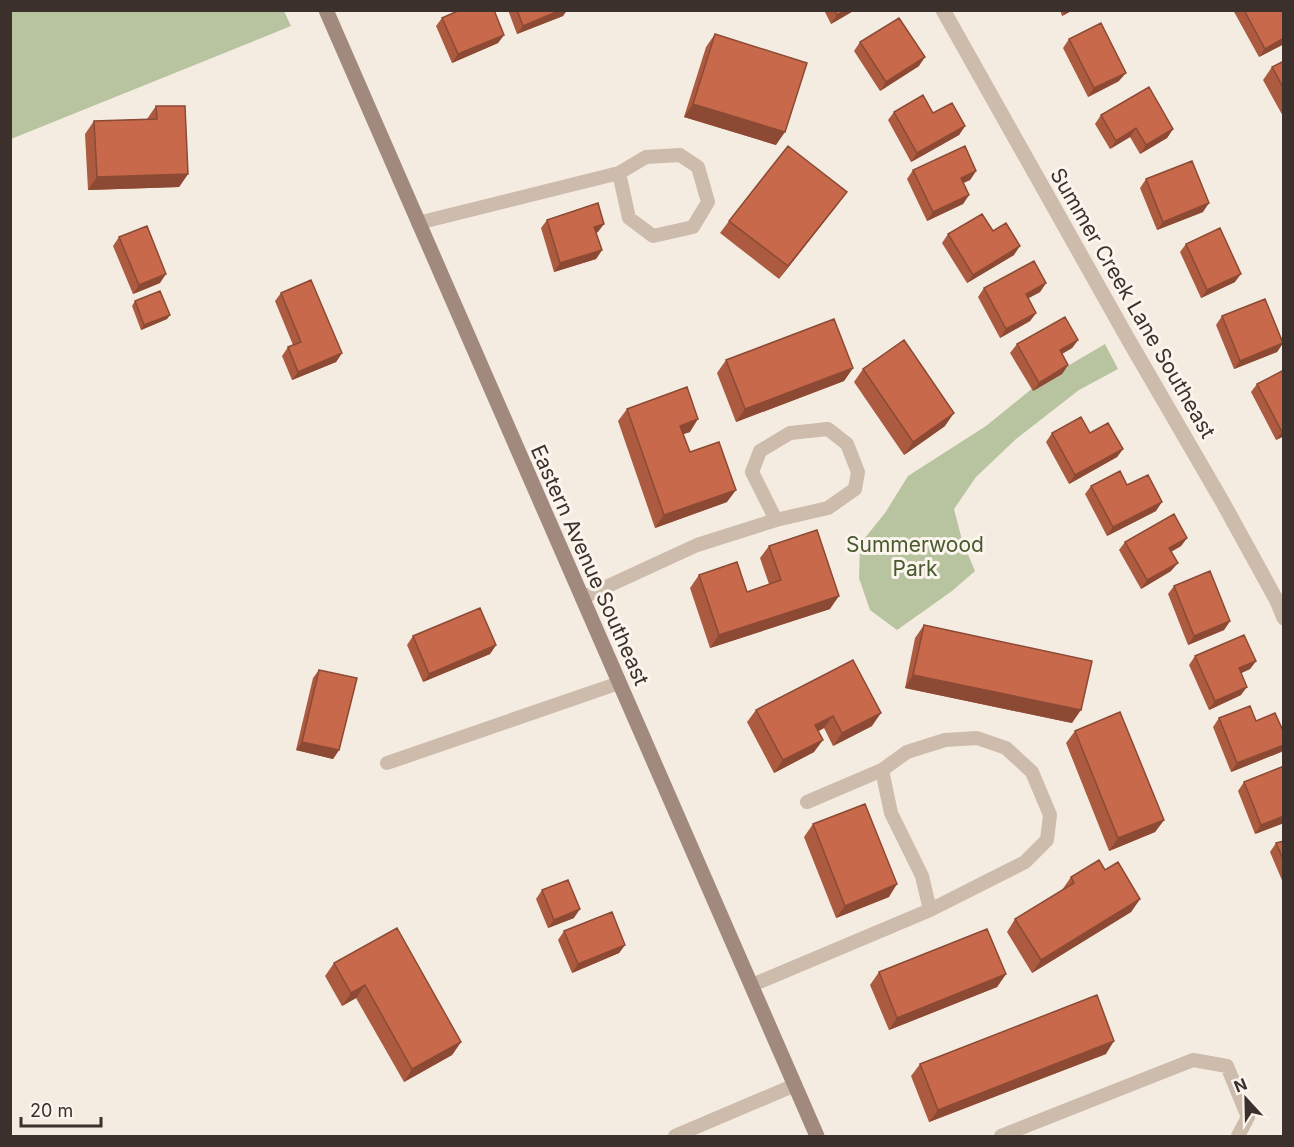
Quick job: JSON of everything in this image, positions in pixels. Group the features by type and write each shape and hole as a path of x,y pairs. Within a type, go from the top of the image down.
{"street":[{"name":"Eastern Avenue Southeast","path":"326,10 817,1137"},
{"name":"Summer Creek Lane Southeast","path":"943,10 1122,329 1222,501 1284,618"}],"lane":[{"path":"418,223 619,173 646,157 680,155 698,167 708,202 693,227 653,236 629,218 619,173"},
{"path":"582,598 697,545 776,520 828,508 855,489 858,472 847,444 828,429 790,434 760,451 752,472 776,520"},
{"path":"387,763 619,683"},
{"path":"752,985 930,910 1025,862 1047,840 1050,815 1032,772 1006,748 977,738 945,740 908,752 882,770 807,802"},
{"path":"882,770 891,813 922,876 930,910"},
{"path":"1001,1137 1193,1060 1227,1066 1248,1117 1238,1137"},
{"path":"675,1137 795,1085"}],"green space":[{"path":"11,10 284,11 291,26 11,139"},
{"name":"Summerwood Park","path":"1105,344 1118,369 1079,390 1016,439 976,477 954,509 962,540 975,571 952,591 897,630 870,610 859,578 860,544 885,513 908,476 986,426 1039,383"}],"building":[{"path":"460,10 494,10 504,35 458,54 442,18"},
{"path":"517,10 561,10 523,26"},
{"path":"834,10 846,10 837,15"},
{"path":"1244,10 1284,10 1284,38 1265,49"},
{"path":"899,18 925,57 886,82 860,42"},
{"path":"1101,23 1126,73 1094,88 1069,39"},
{"path":"715,34 807,63 785,132 693,104"},
{"path":"1284,61 1284,89 1272,67"},
{"path":"1149,87 1173,129 1146,145 1136,128 1116,141 1101,115"},
{"path":"923,95 933,113 952,103 965,126 917,153 894,112"},
{"path":"156,106 185,106 188,174 97,177 94,121 157,119"},
{"path":"788,146 847,192 788,266 729,221"},
{"path":"965,146 976,171 961,178 969,195 933,212 913,170"},
{"path":"1192,161 1209,203 1163,222 1146,179"},
{"path":"598,203 604,224 594,227 602,250 560,263 547,220"},
{"path":"982,214 993,231 1006,223 1020,246 973,275 948,234"},
{"path":"147,226 166,274 139,285 119,237"},
{"path":"1220,228 1241,274 1207,290 1186,244"},
{"path":"1034,261 1046,283 1026,294 1036,313 1006,329 984,288"},
{"path":"311,280 342,353 298,372 288,347 301,342 281,293"},
{"path":"160,291 170,315 144,325 135,301"},
{"path":"1265,299 1283,343 1240,361 1222,316"},
{"path":"1065,317 1078,340 1060,350 1068,365 1039,383 1017,344"},
{"path":"834,319 853,368 745,409 726,360"},
{"path":"904,340 954,413 913,442 863,369"},
{"path":"1284,370 1284,431 1282,432 1257,384"},
{"path":"687,387 698,419 680,426 690,452 719,442 736,490 664,515 627,409"},
{"path":"1081,417 1090,433 1108,423 1123,449 1075,475 1052,433"},
{"path":"1120,471 1127,485 1148,475 1162,502 1113,527 1091,486"},
{"path":"1174,514 1187,538 1169,548 1178,563 1147,580 1125,542"},
{"path":"817,530 839,596 719,635 699,575 737,562 747,592 781,580 769,546"},
{"path":"1210,571 1230,621 1194,636 1174,586"},
{"path":"480,608 496,645 429,674 413,636"},
{"path":"924,625 1092,661 1081,710 913,675"},
{"path":"1244,635 1256,661 1239,668 1247,687 1215,701 1195,656"},
{"path":"853,660 881,713 842,733 833,716 815,725 823,740 783,760 756,710"},
{"path":"319,670 357,678 339,750 302,742"},
{"path":"1250,706 1256,721 1275,713 1284,733 1284,745 1237,763 1219,718"},
{"path":"1120,712 1164,820 1118,838 1075,731"},
{"path":"1284,766 1284,816 1261,825 1244,782"},
{"path":"865,804 897,884 845,906 813,824"},
{"path":"1284,841 1284,861 1276,843"},
{"path":"1099,860 1105,870 1118,862 1140,899 1041,960 1015,919 1074,883 1071,877"},
{"path":"568,880 580,909 554,920 542,890"},
{"path":"612,912 625,945 578,964 564,931"},
{"path":"397,928 461,1042 412,1069 365,985 351,993 334,963"},
{"path":"987,929 1006,974 897,1018 879,972"},
{"path":"1097,995 1114,1041 938,1110 920,1064"}]}
